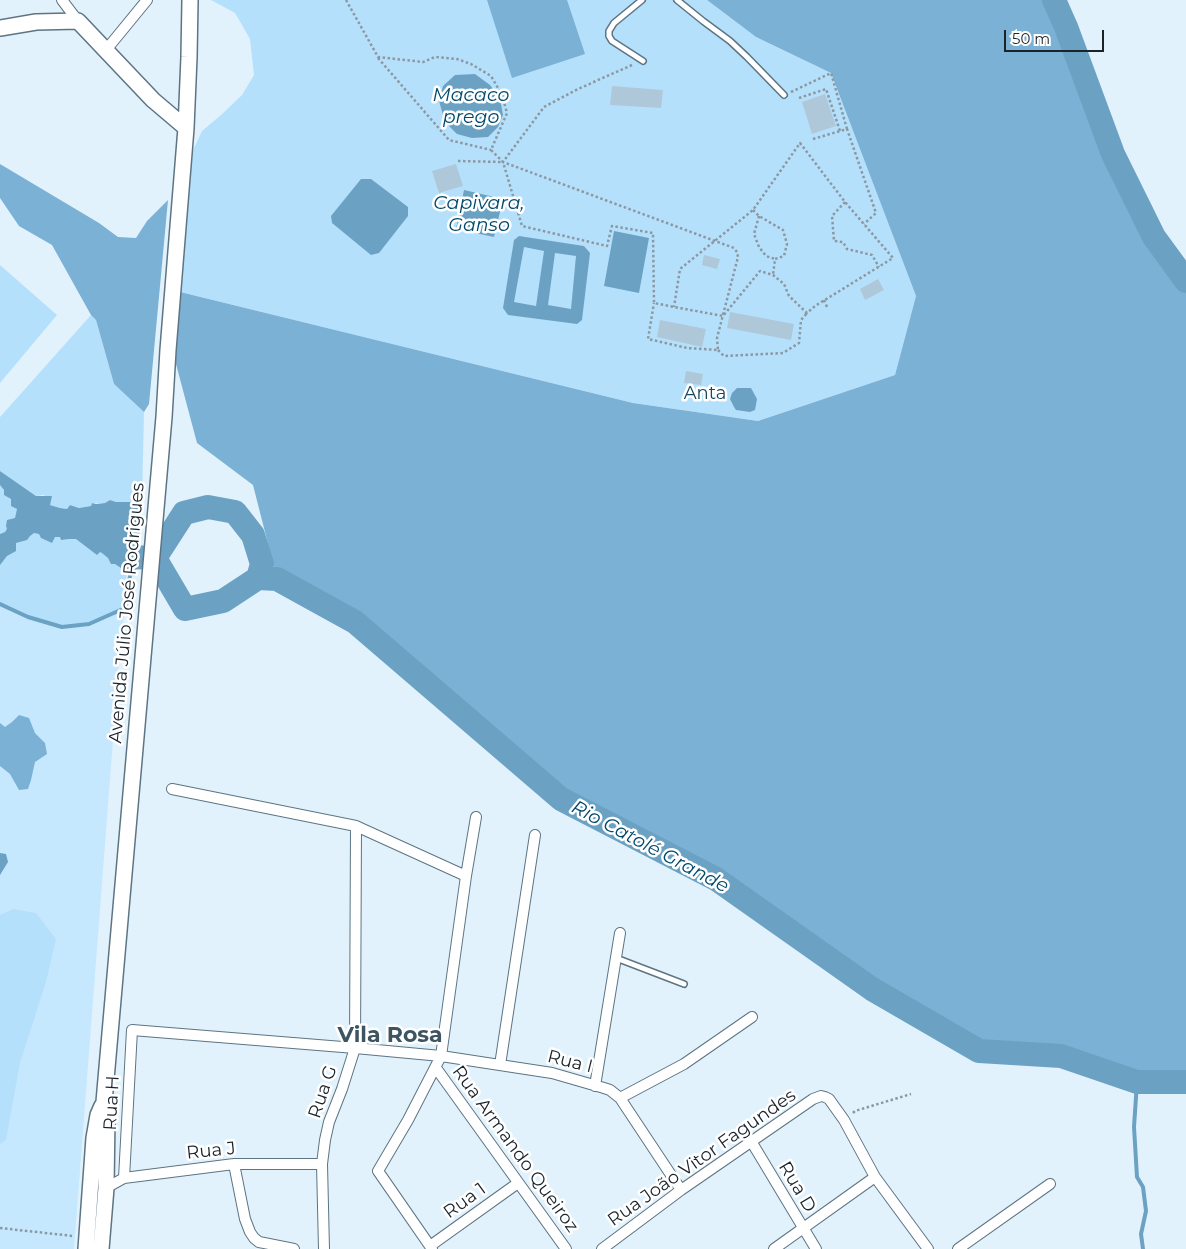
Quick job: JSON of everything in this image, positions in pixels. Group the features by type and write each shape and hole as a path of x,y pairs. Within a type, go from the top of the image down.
{"main road":[{"name":"Avenida Júlio José Rodrigues","path":"101,1249 106,1188 107,1116 104,1102 147,613 186,128 190,0"},
{"path":"0,28 36,22 78,21 153,100 186,128"},
{"name":"Avenida Júlio José Rodrigues","path":"86,1242 94,1138 98,1116 104,1102"}],"street":[{"path":"62,0 78,21"},
{"path":"106,50 146,0"},
{"path":"172,789 356,826 466,876"},
{"path":"431,1248 378,1171 442,1056 466,876 476,817"},
{"name":"Rua G","path":"324,1249 322,1164 328,1122 342,1089 355,1048 356,826"},
{"path":"500,1064 535,835"},
{"path":"595,1086 620,933"},
{"path":"681,1190 620,1098 684,1064 752,1017"},
{"name":"Rua I","path":"132,1030 442,1056 500,1064 552,1073 610,1090 620,1098"},
{"name":"Rua H","path":"124,1178 132,1030"},
{"name":"Rua Armando Queiroz","path":"436,1068 566,1249"},
{"name":"Rua João Vitor Fagundes","path":"602,1249 681,1190 813,1100 821,1096 825,1097 844,1120"},
{"path":"844,1120 875,1177 928,1249"},
{"name":"Rua D","path":"751,1141 816,1249"},
{"path":"234,1164 245,1219 254,1238 259,1242 294,1249"},
{"name":"Rua J","path":"106,1188 124,1178 234,1164 322,1164"},
{"path":"774,1249 875,1177"},
{"name":"Rua 1","path":"431,1248 518,1183"},
{"path":"958,1249 1050,1184"}],"lane":[{"path":"642,0 614,23 609,31 609,36 612,41 643,61"},
{"path":"677,0 730,41 787,94"},
{"path":"616,958 684,984"}],"path":[{"path":"346,0 378,56 450,140 491,150 503,162 522,226 607,246 612,226 653,233 654,302 648,339 687,348 718,350"},
{"path":"378,56 423,62 435,57 457,59 471,64 491,76 502,95 507,113 491,150"},
{"path":"503,162 544,107 578,88 643,61"},
{"path":"787,94 831,73 847,129 876,213 864,224"},
{"path":"799,98 826,89 840,131"},
{"path":"813,139 847,129"},
{"path":"458,161 503,162 716,242 734,248 738,257 717,338 718,350 724,356 783,353 799,343 801,320 815,306 893,258 845,202 800,143 753,210 716,242 680,269 674,307"},
{"path":"845,202 832,216 834,241 843,242 847,249 872,254 879,267"},
{"path":"753,210 759,216 783,230 786,244 784,256 775,259 766,256 758,247 754,234 759,216"},
{"path":"774,275 775,259"},
{"path":"723,316 760,271 774,275 784,284 789,296 807,313"},
{"path":"824,300 827,307"},
{"path":"654,302 723,316"},
{"path":"844,1120 855,1111 911,1094"},
{"path":"0,1228 66,1236 86,1242"}],"shaded area":[{"path":"487,0 567,0 585,54 512,78"},
{"path":"707,0 1054,0 1066,27 1113,154 1154,237 1186,281 1186,1082 1137,1082 1061,1056 979,1051 872,989 716,879 561,799 355,622 277,579 253,485 197,443 172,349 176,291 633,403 758,421 895,375 916,296 831,73 756,37"},
{"path":"0,164 99,223 118,237 136,238 147,221 168,200 149,404 144,412 114,384 96,320 91,315 52,245 19,226 0,198"},
{"path":"0,479 127,547 125,608 119,662 74,1249 0,1249"},
{"path":"19,715 29,718 35,733 45,743 47,754 35,762 28,789 19,790 10,774 0,766 0,723 5,727"}],"green space":[{"name":"Anta","path":"211,0 707,0 756,37 831,73 916,296 895,375 758,421 633,403 176,291 185,167 202,131 242,95 254,75 250,39 235,13"},
{"path":"0,265 57,315 0,383"},
{"path":"91,315 96,320 114,384 144,412 142,502 116,502 110,500 105,503 92,503 91,506 79,508 70,505 67,509 50,505 45,496 36,496 0,471 0,417"},
{"path":"0,485 17,509 15,519 5,532 0,534"},
{"path":"68,522 127,563 125,608 91,623 62,627 28,617 0,604 0,549 30,531"},
{"path":"13,909 36,913 56,939 46,982 20,1063 6,1140 0,1144 0,915"}],"water":[{"name":"Macaco prego","path":"475,74 490,85 500,98 503,115 498,127 488,137 472,138 457,134 445,122 439,101 443,86 455,75"},
{"path":"361,179 371,179 408,207 408,216 379,253 371,255 332,223 331,216"},
{"name":"Capivara, Ganso","path":"464,190 503,199 494,237 456,229"},
{"path":"614,231 649,238 639,293 604,286"},
{"path":"519,236 584,246 590,253 582,320 577,324 508,315 503,308 514,240","holes":["524,247 544,251 536,306 514,302","555,253 576,256 571,309 548,305"]},
{"path":"737,388 751,388 757,399 755,410 750,412 736,410 730,399 732,393"},
{"path":"0,471 36,496 52,496 50,505 60,508 67,509 70,505 79,508 91,506 92,503 105,503 110,500 116,502 142,502 136,576 115,564 111,564 102,553 100,552 97,555 76,539 61,540 60,537 55,537 52,543 41,538 39,534 34,533 27,540 16,543 16,551 7,556 0,565 0,534 7,529 7,520 15,518 17,509 11,506 11,499 4,495 4,490 0,485"},
{"path":"0,853 6,854 8,862 0,875"}],"building":[{"path":"612,86 663,90 661,108 610,105"},
{"path":"825,94 836,126 812,134 802,102"},
{"path":"456,164 463,186 439,193 432,171"},
{"path":"704,255 720,259 717,269 702,265"},
{"path":"878,279 884,290 865,300 860,289"},
{"path":"730,312 794,324 791,340 727,328"},
{"path":"660,320 706,329 702,347 657,337"},
{"path":"686,371 703,374 701,385 684,383"}],"waterway":[{"name":"Rio Catolé Grande","path":"1054,0 1066,27 1113,154 1154,237 1186,281"},
{"name":"Rio Catolé Grande","path":"155,558 184,513 208,507 235,512 253,535 262,564 258,578"},
{"name":"Rio Catolé Grande","path":"114,542 127,547 132,557 155,558 185,609 223,601 258,578 277,579 355,622 561,799 716,879 872,989 979,1051 1061,1056 1137,1082 1186,1082"},
{"path":"0,604 28,617 62,627 89,624 125,608 131,569"},
{"path":"1137,1082 1134,1127 1137,1177 1143,1187 1146,1211 1141,1234 1143,1249"}],"district":[{"name":"Vila Rosa","path":"390,1036"}]}
